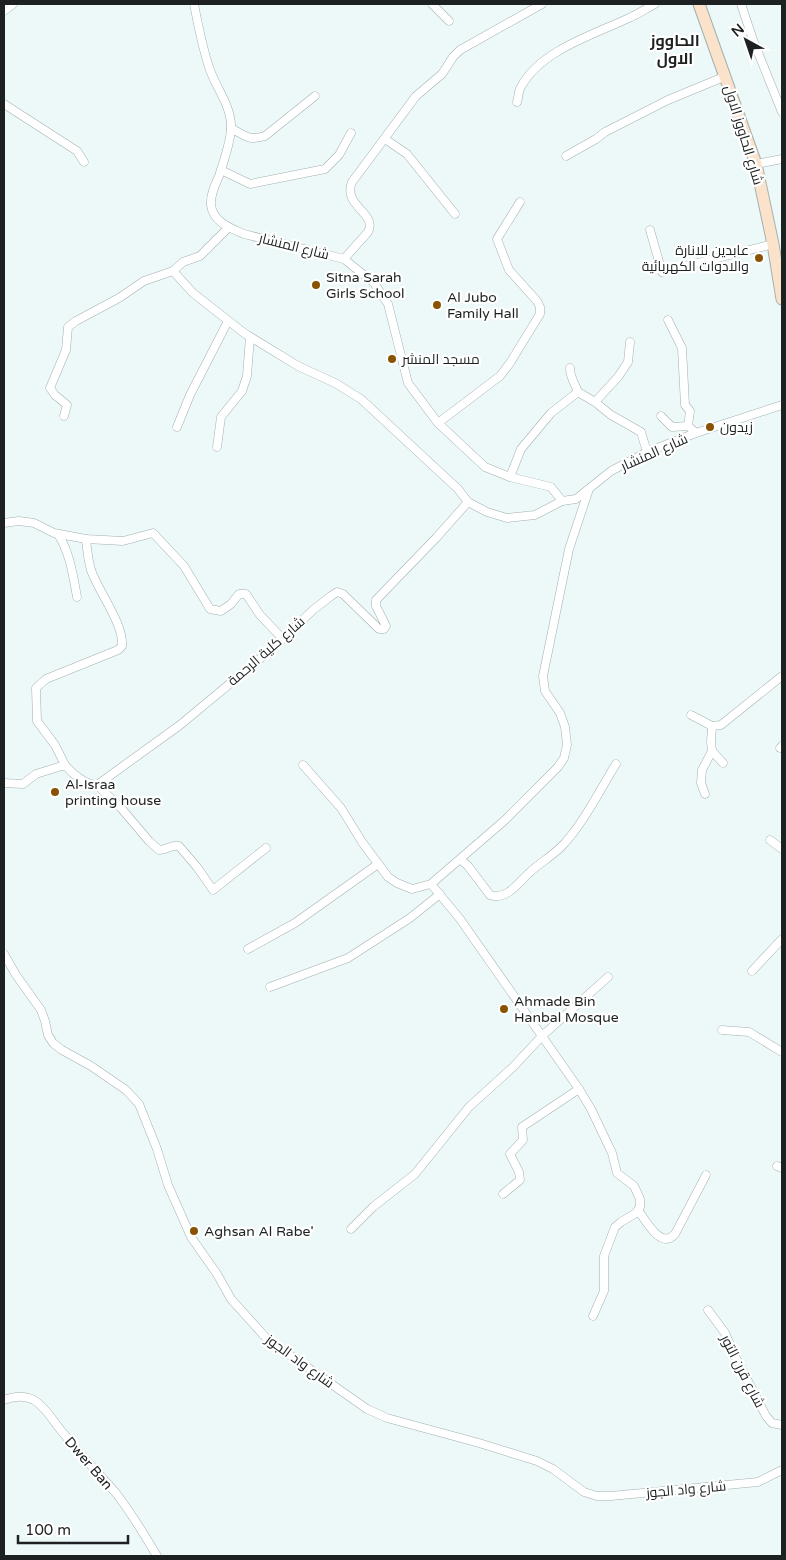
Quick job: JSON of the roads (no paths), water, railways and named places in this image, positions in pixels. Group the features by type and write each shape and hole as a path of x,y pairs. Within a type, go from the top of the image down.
{"main road":[{"name":"شارع الحاووز الاول","path":"699,4 756,164 776,249 782,299"}],"street":[{"path":"4,11 13,4"},
{"path":"64,416 68,405 55,395 50,388 66,350 68,327 119,298 144,281 173,271 182,262 200,256 228,228 219,221 211,206 212,195 232,128 230,113 209,69 194,4"},
{"path":"432,4 449,21"},
{"path":"344,259 368,232 370,227 369,220 351,198 351,186 416,96 442,74 456,53 542,4"},
{"path":"517,102 520,88 534,69 552,55 655,4"},
{"path":"740,4 752,40 782,112"},
{"path":"566,156 605,132 660,104 726,76"},
{"path":"232,128 248,138 265,136 315,96"},
{"path":"4,104 77,151 84,162"},
{"path":"221,170 250,184 325,169 339,155 351,133"},
{"path":"385,139 407,154 455,214"},
{"path":"756,164 782,159"},
{"path":"438,423 500,376 540,314 540,307 537,301 509,270 497,239 520,202"},
{"name":"شارع المنشار","path":"228,228 244,234 344,259 374,283 388,304 408,383 438,423 485,467 510,477 551,487 562,501"},
{"path":"650,230 662,272 776,249"},
{"name":"شارع المنشار","path":"173,271 193,293 228,322 250,337 298,366 361,399 458,489 468,502 487,512 507,518 535,515 562,501 576,499 611,471 647,452 696,433 782,406"},
{"path":"668,320 682,348 686,405 690,411 688,426"},
{"path":"177,427 190,395 228,322"},
{"path":"217,447 221,417 232,406 242,391 247,376 250,337"},
{"path":"595,402 618,377 628,362 630,342"},
{"path":"570,368 570,376 575,382 578,392 595,402 610,415 642,432 647,452"},
{"path":"510,477 521,448 551,413 578,392"},
{"path":"661,416 672,427 688,426 696,433"},
{"path":"303,765 341,808 388,877 400,885 412,889 431,884 505,820 562,763 566,753 567,735 563,720 545,691 543,676 569,549 590,489"},
{"name":"شارع كلية الرحمة","path":"97,784 180,725 283,639 313,610 337,592 344,594 378,629 384,629 386,626 376,606 376,600 468,502"},
{"path":"4,523 19,521 34,523 58,534 86,539 123,541 153,533 184,566 210,609 221,611 231,604 239,594 246,594 260,615 283,639"},
{"path":"58,534 64,543 72,568 78,597"},
{"path":"86,539 90,569 114,618 122,646 118,650 46,679 36,688 37,721 55,745 65,765 83,780 90,784 97,784 159,850 165,850 175,845 179,846 197,866 213,890 266,848"},
{"path":"691,715 712,726 721,725 782,676"},
{"path":"705,794 702,783 702,770 712,751 712,726"},
{"path":"712,751 723,763"},
{"path":"461,860 468,866 490,895 498,896 510,891 568,840 616,764"},
{"path":"4,783 23,784 36,774 65,765"},
{"path":"770,840 782,849"},
{"path":"248,949 295,924 378,864"},
{"path":"431,884 579,1089 612,1153 617,1173 631,1182 637,1190 640,1199 638,1210 633,1216 618,1224 604,1256 604,1291 593,1316"},
{"path":"270,987 348,958 410,918 440,894"},
{"path":"752,971 782,939"},
{"name":"شارع واد الجوز","path":"4,954 16,975 41,1010 46,1021 48,1035 53,1044 91,1066 126,1090 139,1104 157,1149 168,1186 191,1237 217,1274 231,1299 267,1339 367,1409 387,1418 537,1461 553,1469 578,1489 597,1496 703,1489 758,1482 782,1470"},
{"path":"351,1229 373,1207 415,1174 469,1107 513,1067 542,1036 608,977"},
{"path":"722,1030 749,1032 782,1052"},
{"path":"503,1194 520,1180 519,1172 510,1154 523,1140 522,1127 579,1089"},
{"path":"638,1210 659,1237 671,1238 675,1234 706,1175"},
{"name":"شارع قرن التور","path":"708,1310 725,1333 766,1416 772,1423 782,1425"},
{"name":"Dwer Ban","path":"4,1400 21,1397 33,1400 42,1407 123,1503 136,1521 156,1556"}],"place":[{"name":"عابدين للانارة والادوات الكهربائية","path":"759,258"},
{"name":"Sitna Sarah Girls School","path":"316,285"},
{"name":"Al Jubo Family Hall","path":"437,305"},
{"name":"مسجد المنشر","path":"392,359"},
{"name":"زيدون","path":"710,427"},
{"name":"Al-Israa printing house","path":"55,792"},
{"name":"Ahmade Bin Hanbal Mosque","path":"504,1009"},
{"name":"Aghsan Al Rabe'","path":"194,1231"}],"district":[{"name":"الحاووز الاول","path":"675,49"}]}
